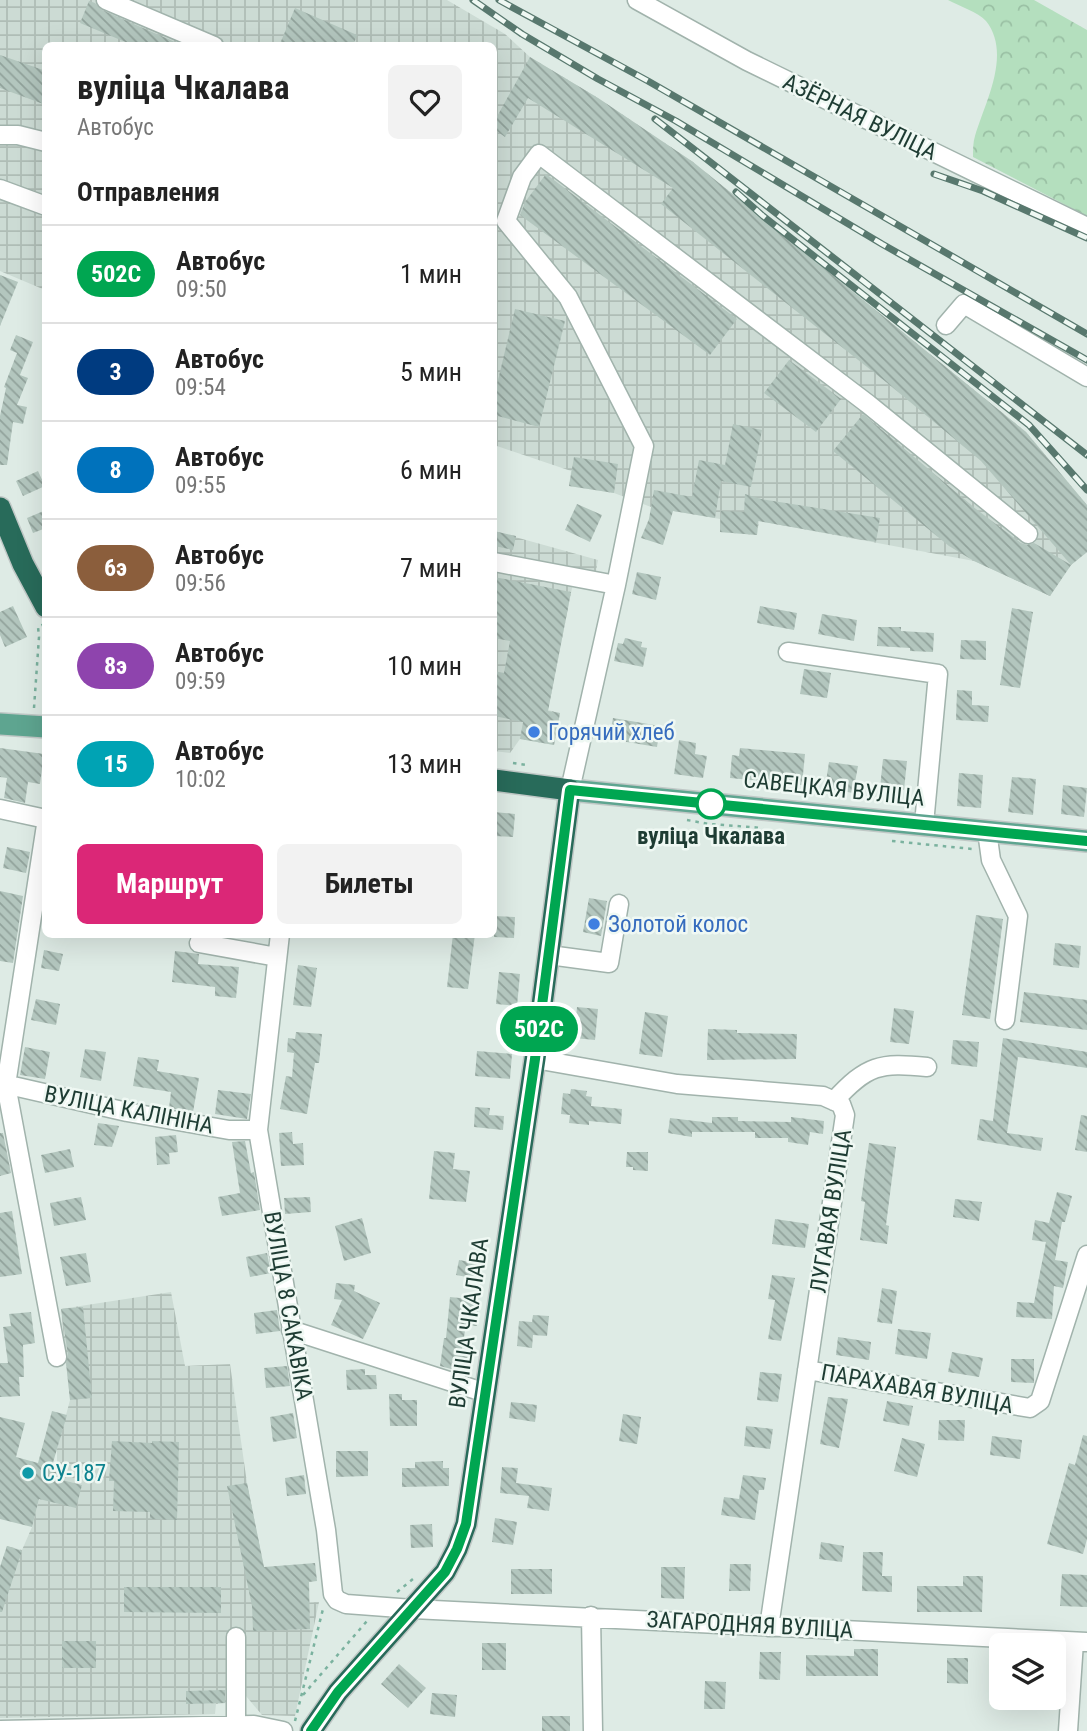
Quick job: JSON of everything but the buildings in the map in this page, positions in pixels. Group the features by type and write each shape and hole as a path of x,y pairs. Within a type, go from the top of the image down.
{"highway":[{"path":"0,508 23,564 42,600"},
{"name":"САВЕЦКАЯ ВУЛІЦА","path":"497,780 570,790"},
{"name":"ВУЛІЦА ЧКАЛАВА","path":"311,1731 338,1692 445,1572 466,1524 535,1059 570,790"}],"main road":[{"path":"0,724 39,726"},
{"name":"САВЕЦКАЯ ВУЛІЦА","path":"570,790 1087,841"}],"street":[{"path":"106,0 205,42"},
{"name":"АЗЁРНАЯ ВУЛІЦА","path":"637,0 664,6 747,61 1087,227"},
{"path":"0,135 18,135 42,141"},
{"name":"ВУЛІЦА ЧКАЛАВА","path":"570,790 617,585 644,446 568,297 506,221 522,177 539,154 868,404 1028,534"},
{"path":"0,189 42,205"},
{"path":"946,325 964,304 1087,377"},
{"path":"497,563 617,585"},
{"path":"788,652 938,674 923,824"},
{"path":"0,809 42,818"},
{"path":"987,831 991,860 1018,916 1005,1020"},
{"path":"42,849 3,1084 57,1357"},
{"path":"549,954 610,963 619,904"},
{"name":"ВУЛІЦА 8 САКАВІКА","path":"279,938 258,1130 326,1530 333,1594"},
{"path":"199,943 277,957"},
{"name":"ЛУГАВАЯ ВУЛІЦА","path":"535,1059 677,1084 824,1096 841,1104 845,1115 769,1626"},
{"path":"834,1101 850,1084 873,1068 903,1065 927,1067"},
{"name":"ВУЛІЦА КАЛІНІНА","path":"3,1084 127,1112 229,1130 258,1130"},
{"name":"ПАРАХАВАЯ ВУЛІЦА","path":"807,1370 1030,1408 1040,1401 1046,1386 1087,1255"},
{"path":"291,1331 486,1394"},
{"path":"333,1594 337,1600 346,1604 413,1609"},
{"name":"ЗАГАРОДНЯЯ ВУЛІЦА","path":"413,1609 1081,1642"},
{"path":"591,1616 593,1731"},
{"path":"236,1637 247,1727"},
{"path":"1068,1731 1081,1642"},
{"path":"0,1730 247,1727 283,1731"}],"path":[{"path":"39,726 38,627 42,625"},
{"path":"303,1695 380,1606 423,1571"},
{"path":"291,1731 303,1695 325,1600 333,1594"}],"shaded area":[{"path":"0,0 447,0 505,34 530,57 598,98 693,162 1026,432 1087,505 1087,552 1071,565 1050,596 974,561 759,521 757,535 720,532 720,519 651,507 614,493 569,486 571,471 497,446 497,42 42,42 42,289 0,271"},
{"path":"497,532 598,560 593,587 573,583 548,710 560,713 554,745 520,739 510,753 497,751"},
{"path":"171,1292 185,1366 230,1364 247,1483 271,1604 319,1602 295,1716 262,1715 246,1696 227,1696 227,1703 216,1704 215,1714 0,1718 0,1567 7,1546 22,1550 32,1527 39,1499 82,1485 55,1478 57,1449 70,1400 61,1309"}],"green space":[{"path":"948,0 1034,0 1087,30 1087,216 973,157 974,138 994,78 997,48 993,34 983,18"}],"railway":[{"path":"473,0 522,34 598,79 676,121 882,244 1087,360"},
{"path":"499,0 648,81 1087,334"},
{"path":"655,119 1087,455"},
{"path":"934,174 983,191 1087,238"},
{"path":"736,192 1029,425 1087,490"}],"bus line":[{"name":"502С","path":"311,1731 338,1692 445,1572 466,1524 535,1059 570,790 1087,841"}],"place":[{"name":"Горячий хлеб","path":"534,732"},
{"name":"вуліца Чкалава","path":"711,804"},
{"name":"Золотой колос","path":"594,924"},
{"name":"СУ-187","path":"28,1473"}]}
